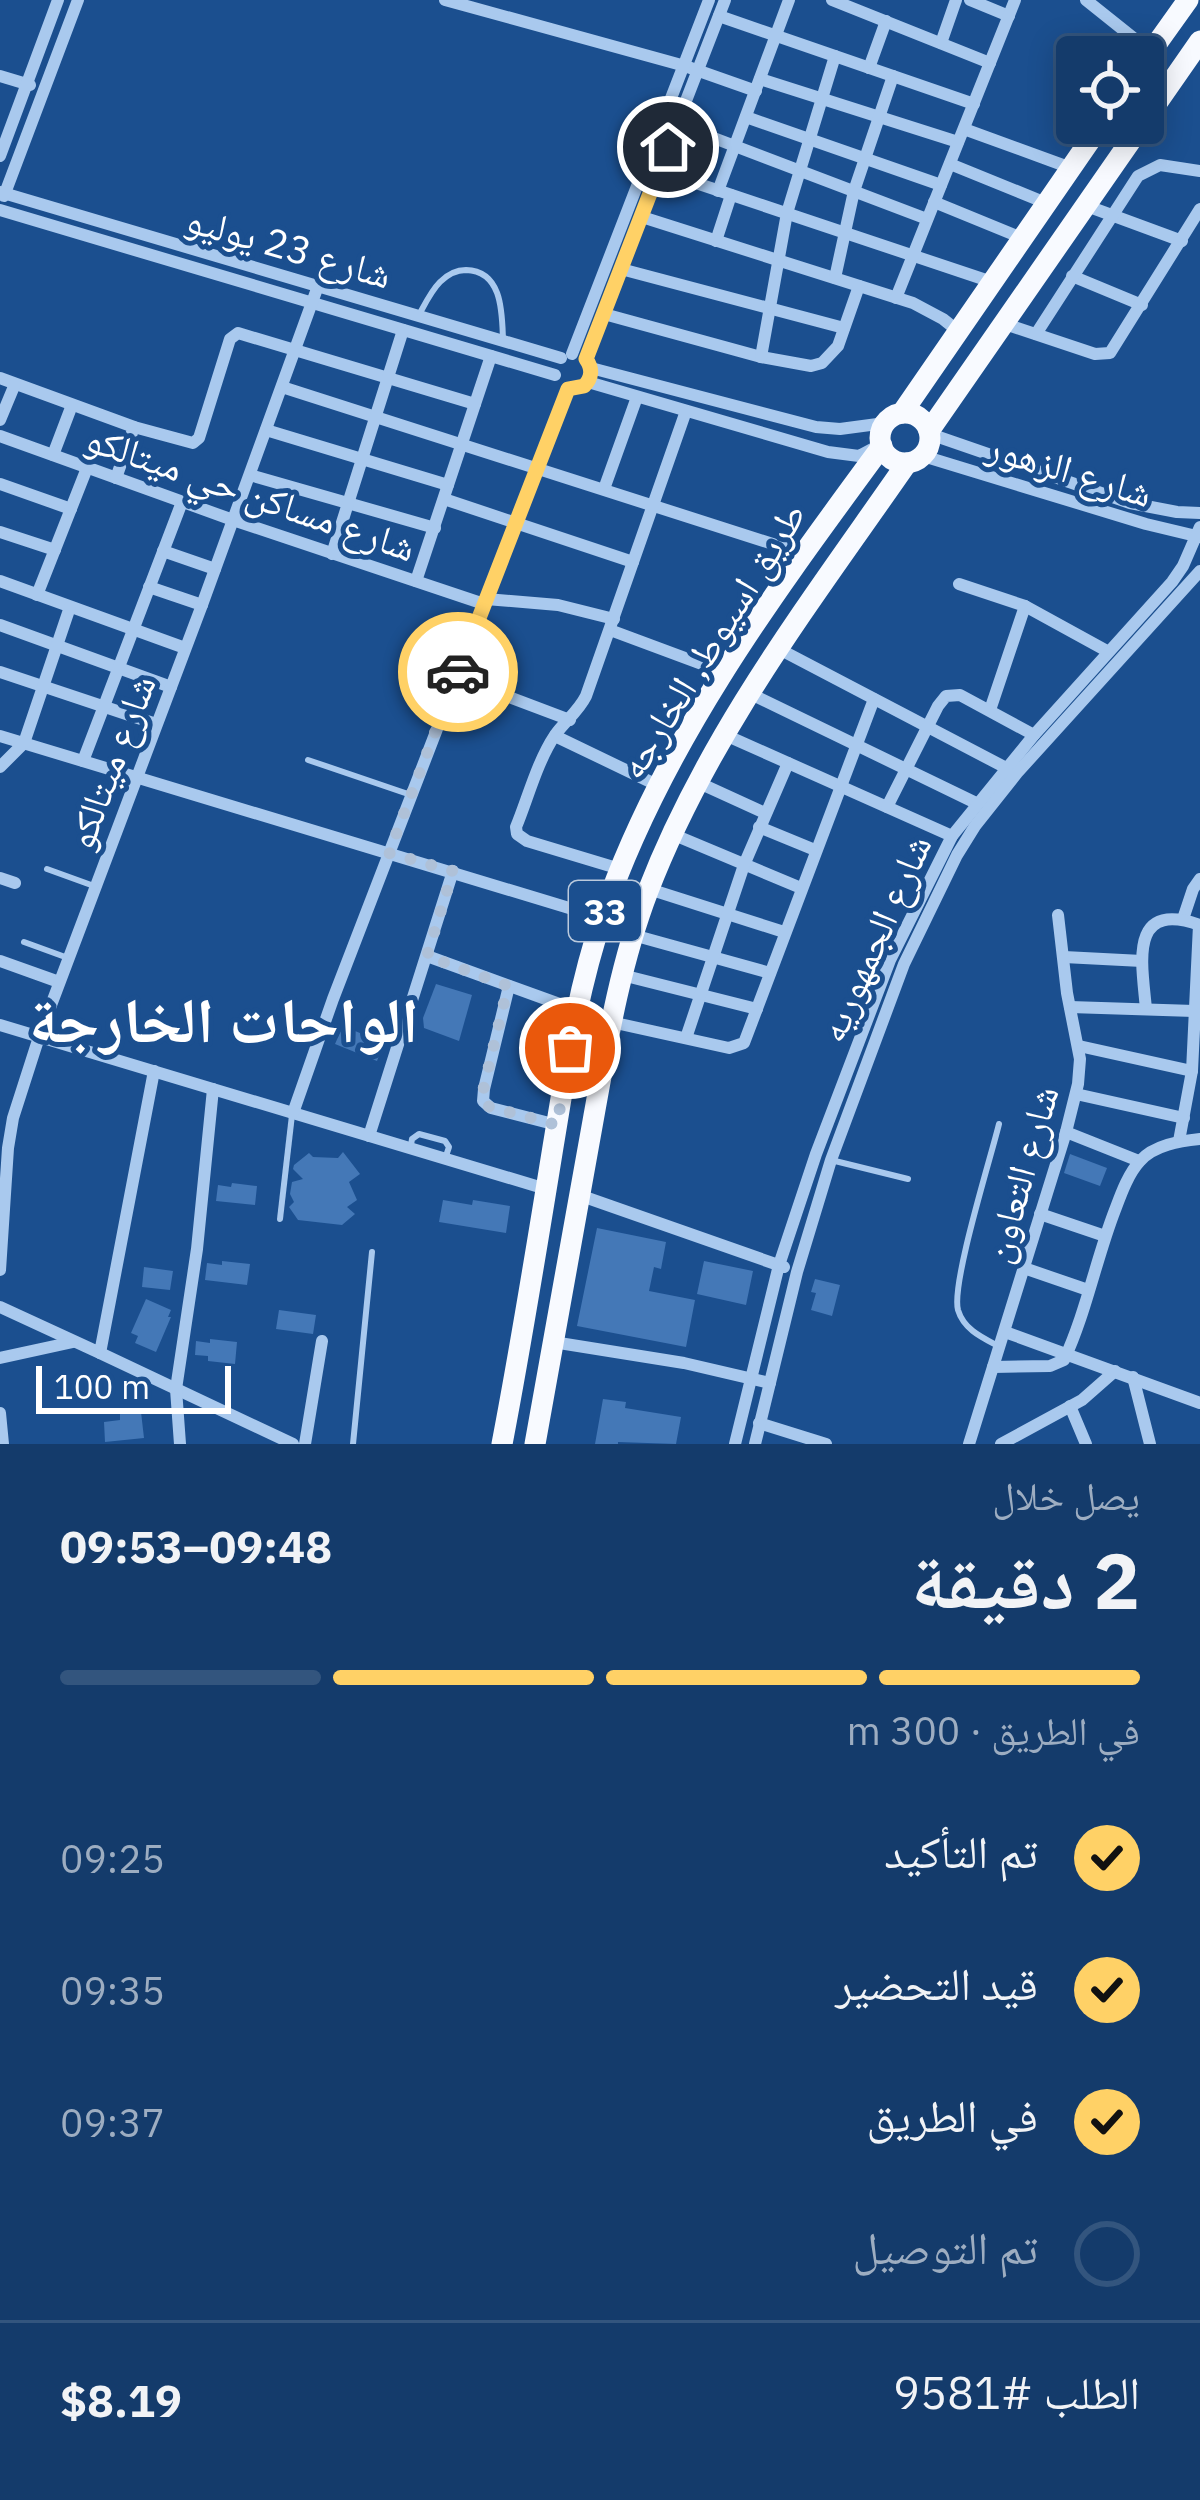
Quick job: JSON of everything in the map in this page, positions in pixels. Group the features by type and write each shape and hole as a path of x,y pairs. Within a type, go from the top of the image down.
{"highway":[{"path":"1163,36 1188,0"},
{"name":"طريق اسيوط, الخارجه","path":"536,1444 611,1022 633,935 672,834 748,693 1200,41"},
{"name":"طريق اسيوط, الخارجه","path":"502,1444 576,1010 602,918 657,785 723,672 1088,144"},
{"path":"922,419 922,446 892,459 887,431 922,419"}],"street":[{"path":"0,156 58,0"},
{"path":"0,209 77,0"},
{"path":"445,0 1071,168"},
{"path":"709,0 691,68 677,124 604,314 580,364 555,375 568,389 579,389 580,364 691,68 725,0"},
{"path":"716,241 735,146 789,0"},
{"path":"832,0 862,6 886,21 990,63"},
{"path":"940,43 956,0"},
{"path":"970,0 1009,16"},
{"path":"896,298 1015,0"},
{"path":"1086,0 1124,36"},
{"path":"719,16 974,104"},
{"path":"869,68 886,21"},
{"path":"761,356 787,214 835,56"},
{"path":"0,76 42,89"},
{"path":"835,278 854,190 892,76"},
{"path":"746,117 941,184"},
{"path":"677,124 928,219"},
{"path":"950,164 1046,203"},
{"path":"1036,334 1129,187 1150,168 1173,165 1200,171"},
{"path":"660,171 992,282"},
{"name":"شارع 23 يوليو","path":"3,193 580,364 816,427 887,431"},
{"path":"934,202 1022,238"},
{"path":"1087,206 1182,241"},
{"name":"شارع 23 يوليو","path":"0,209 555,375"},
{"path":"1005,324 1106,355 1114,350 1200,209"},
{"path":"642,217 896,298 928,310 958,332"},
{"path":"621,269 844,328"},
{"path":"1072,276 1142,304"},
{"name":"شارع ميتالكو","path":"0,1270 8,1148 39,1036 318,286"},
{"path":"604,314 811,366 822,363 838,346 859,286"},
{"path":"332,554 403,330"},
{"path":"0,378 188,443 197,441 234,333 475,404"},
{"path":"416,581 490,356"},
{"name":"شارع 23 يوليو","path":"580,364 637,397 846,455 871,451 887,431"},
{"path":"0,420 15,384"},
{"path":"282,386 804,554"},
{"path":"293,1113 568,389"},
{"path":"604,489 637,397"},
{"path":"52,455 72,405"},
{"path":"620,869 527,842 516,827 555,736 586,696 686,411"},
{"path":"116,478 134,427"},
{"path":"266,430 362,459 515,523 633,562"},
{"name":"شارع مساكن حي ميتالكو","path":"0,436 416,581 485,601 558,605 723,672"},
{"name":"شارع الزهور","path":"922,446 1130,502 1200,514"},
{"name":"شارع الزهور","path":"922,446 1146,524 1199,534"},
{"path":"37,595 87,468"},
{"path":"250,475 434,528"},
{"path":"0,484 71,508"},
{"path":"83,760 182,502"},
{"path":"0,532 55,550"},
{"name":"شارع الجمهوريه","path":"926,902 1034,735 1172,582 1199,534"},
{"path":"163,551 215,569"},
{"name":"شارع الجمهوريه","path":"735,1444 779,1265 816,1154 904,964 952,836 976,803 1200,571"},
{"path":"0,581 185,648"},
{"path":"959,584 1025,606 1107,651"},
{"path":"149,587 202,605"},
{"path":"990,710 1025,606"},
{"path":"0,767 24,743 70,607"},
{"path":"0,626 170,687"},
{"path":"779,649 1011,771"},
{"path":"0,672 156,724"},
{"path":"456,677 570,720"},
{"path":"748,693 976,803"},
{"path":"887,807 943,698 950,694 1034,735"},
{"path":"611,1022 729,1048 748,1036 874,699"},
{"path":"723,734 952,836"},
{"path":"0,736 602,918"},
{"path":"555,736 657,785"},
{"path":"686,1038 743,866 788,763"},
{"path":"697,782 815,850"},
{"path":"672,834 801,888"},
{"path":"369,1136 453,871"},
{"path":"0,878 15,883"},
{"path":"1183,919 1200,879"},
{"path":"649,889 784,932"},
{"name":"شارع التعاون","path":"968,1444 1066,1132 1080,1071 1058,915"},
{"path":"1146,1010 1142,946 1148,930 1165,919 1199,925 1192,1071 1179,1142"},
{"path":"633,935 770,974"},
{"path":"427,956 576,1010"},
{"path":"1064,957 1142,961"},
{"path":"0,961 59,982"},
{"path":"622,975 757,1010"},
{"path":"508,986 483,1101 491,1108 557,1125"},
{"path":"1070,1007 1194,1011"},
{"path":"0,1025 546,1189"},
{"name":"شارع الجمهوريه","path":"755,1444 797,1271 870,1030"},
{"path":"1079,1046 1192,1071"},
{"path":"100,1353 154,1071"},
{"path":"180,1444 176,1389 199,1233 213,1089"},
{"path":"1076,1094 1184,1118"},
{"path":"1066,1132 1139,1161"},
{"path":"994,1367 1060,1363 1120,1196 1139,1161 1179,1142 1200,1139"},
{"path":"816,1154 831,1160"},
{"path":"579,1196 797,1271"},
{"path":"1040,1214 1105,1236"},
{"path":"1024,1268 1088,1290"},
{"path":"0,1306 293,1444"},
{"path":"1005,1332 1200,1403"},
{"path":"0,1358 73,1342"},
{"path":"304,1444 322,1342"},
{"path":"553,1342 683,1363 770,1384"},
{"path":"1006,1443 1094,1392 1115,1371"},
{"path":"1133,1377 1149,1444"},
{"path":"1070,1406 1084,1443"},
{"path":"0,1413 3,1444"},
{"path":"759,1423 826,1444"}],"lane":[{"path":"418,316 443,278 464,270 476,272 499,296 503,340"},
{"path":"308,760 411,795"},
{"path":"47,868 94,886"},
{"path":"24,942 68,958"},
{"path":"280,1219 293,1113"},
{"path":"999,1124 957,1301 970,1329 1000,1347"},
{"path":"831,1160 908,1179"},
{"path":"352,1444 372,1252"}],"building":[{"path":"436,984 472,995 459,1041 424,1028"},
{"path":"343,1026 384,1043 377,1061 335,1044"},
{"path":"343,1152 360,1174 349,1182 357,1200 347,1207 355,1214 342,1225 298,1220 289,1207 294,1202 292,1182 303,1179 294,1165 309,1153 338,1158"},
{"path":"1070,1154 1107,1168 1100,1186 1064,1173"},
{"path":"232,1183 257,1186 255,1205 216,1201 218,1185 231,1187"},
{"path":"443,1200 510,1206 506,1233 439,1222"},
{"path":"597,1228 666,1242 661,1269 654,1267 649,1291 695,1300 686,1347 577,1326"},
{"path":"222,1261 250,1264 247,1285 205,1280 207,1263 222,1265"},
{"path":"704,1261 753,1271 746,1305 697,1294"},
{"path":"144,1267 173,1271 170,1290 142,1287"},
{"path":"815,1279 840,1285 832,1316 811,1310"},
{"path":"146,1299 171,1310 156,1352 135,1343 138,1336 131,1333"},
{"path":"279,1310 316,1315 313,1334 276,1329"},
{"path":"210,1339 237,1342 235,1364 195,1355 196,1341 210,1343"},
{"path":"603,1399 626,1402 625,1408 681,1417 676,1444 595,1444"},
{"path":"141,1412 144,1438 105,1442 104,1422"}],"way so far":[{"path":"458,672 389,853 453,871 427,956 508,986 482,1095 487,1106 557,1125 570,1048"}],"district":[{"name":"الواحات الخارجة","path":"224,1019"}],"route":[{"path":"458,672 568,389 579,389 590,378 586,359 668,147"}]}
